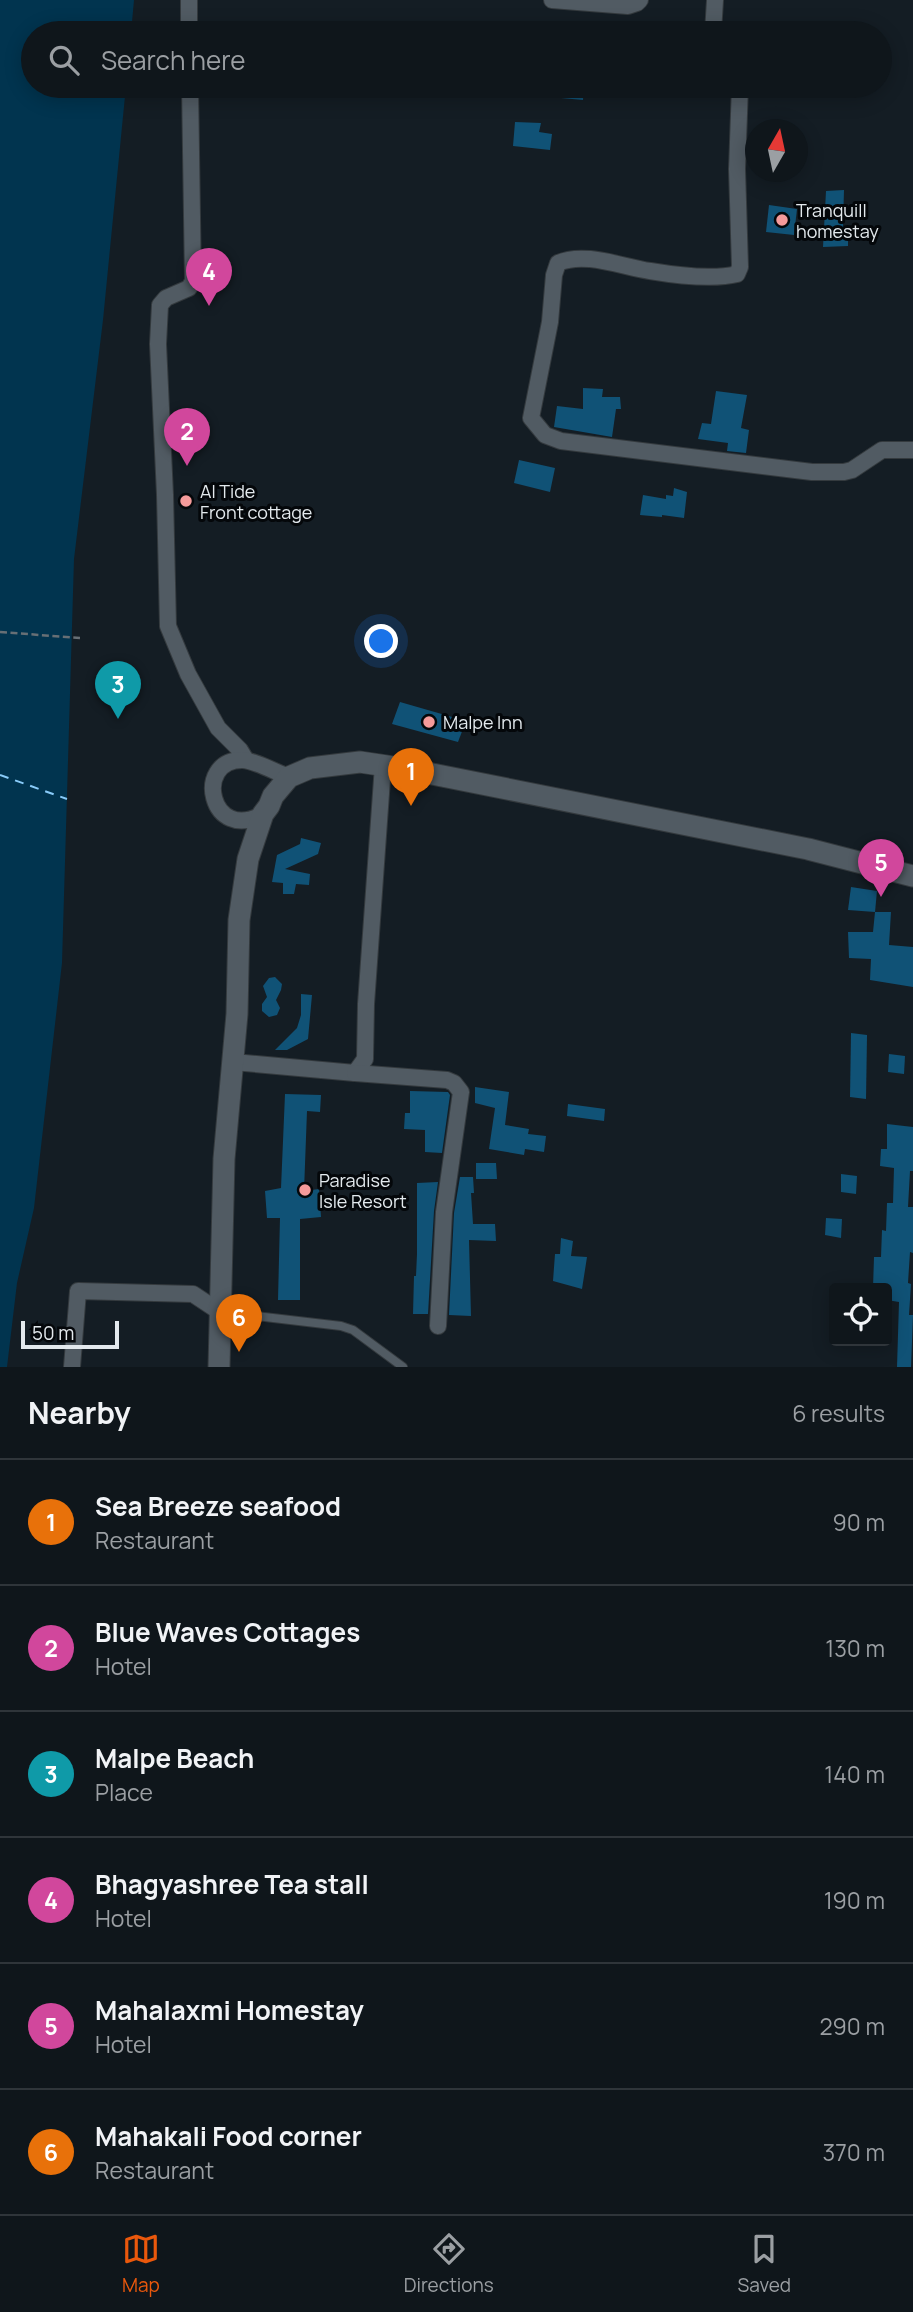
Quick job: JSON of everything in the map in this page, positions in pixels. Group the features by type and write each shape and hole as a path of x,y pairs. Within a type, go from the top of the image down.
{"street":[{"path":"188,0 189,21"},
{"path":"552,0 628,6 637,4 640,0"},
{"path":"714,21 715,0"},
{"path":"190,98 193,281 189,288 166,298 160,305 158,344 168,626 188,674 218,728 246,760 289,777"},
{"path":"740,98 737,169 740,267 737,274 724,277 652,272 591,259 566,259 558,263 554,275 550,322 531,418 545,435 561,441 812,472 844,472 852,470 882,450 913,450"},
{"path":"246,760 227,764 219,771 214,779 213,798 223,814 243,821 268,805 289,777 310,768 360,762 808,849 913,876"},
{"path":"355,1073 365,1059 366,1004 383,765"},
{"path":"219,1367 225,1159 237,1014 239,920 248,859 273,786 263,768"},
{"path":"233,1062 447,1080 454,1083 461,1092 444,1212 438,1326"},
{"path":"72,1367 78,1291 193,1294 220,1312"}],"lane":[{"path":"220,1312 341,1326 353,1330 403,1367"}],"path":[{"path":"0,632 80,638"}],"water":[{"path":"0,0 134,0 132,21 21,21 21,98 125,98 103,320 74,559 62,963 34,1208 17,1283 7,1367 0,1367"}],"building":[{"path":"515,122 541,123 539,132 552,134 550,150 513,146"},
{"path":"844,190 843,226 848,226 848,246 823,247 826,191"},
{"name":"Tranquill homestay","path":"769,205 797,209 794,235 766,232"},
{"path":"583,388 603,389 602,397 620,397 621,409 616,409 612,437 554,427 557,406 583,409"},
{"path":"716,391 747,395 741,428 749,430 746,453 727,451 728,443 698,439 702,423 711,424"},
{"path":"519,460 555,468 550,492 514,483"},
{"path":"674,488 687,492 684,518 640,515 643,495 666,499 666,495 673,496"},
{"name":"Malpe Inn","path":"400,702 466,721 458,742 392,724"},
{"path":"301,838 321,843 318,854 285,869 310,874 309,885 296,884 294,894 283,894 283,883 272,882 277,855 300,844"},
{"path":"851,887 877,891 875,912 848,910"},
{"path":"875,912 891,912 889,945 913,947 913,987 870,980 871,959 849,958 848,932 873,932"},
{"path":"275,977 282,984 276,1000 280,1008 277,1015 269,1017 262,1011 262,1004 267,997 263,986 269,978"},
{"path":"301,994 312,995 308,1039 287,1050 275,1050 297,1028 301,1015"},
{"path":"851,1033 867,1035 866,1099 850,1097"},
{"path":"889,1054 905,1056 904,1074 888,1072"},
{"path":"475,1087 509,1092 505,1125 529,1129 528,1134 546,1136 544,1152 525,1149 524,1155 489,1149 495,1108 475,1103"},
{"path":"410,1091 448,1092 450,1095 442,1153 425,1152 425,1130 404,1129 405,1113 410,1113"},
{"path":"285,1094 321,1095 320,1112 307,1111 304,1191 319,1189 321,1217 300,1219 300,1300 278,1300 280,1218 267,1218 265,1191 281,1188"},
{"path":"568,1104 605,1109 604,1121 567,1116"},
{"path":"887,1124 913,1127 913,1171 910,1171 908,1207 913,1207 913,1253 910,1252 908,1283 911,1284 909,1315 913,1315 911,1367 897,1367 899,1302 892,1301 892,1283 873,1283 874,1257 881,1257 882,1230 886,1231 887,1203 893,1203 894,1168 880,1166 881,1149 887,1149"},
{"path":"476,1163 496,1163 497,1179 476,1179"},
{"path":"841,1174 857,1176 856,1194 841,1192"},
{"path":"460,1177 473,1177 473,1224 495,1224 496,1241 469,1240 471,1316 449,1315 454,1213"},
{"path":"438,1182 428,1314 413,1314 417,1254 417,1183"},
{"path":"826,1218 842,1219 841,1238 825,1235"},
{"path":"561,1238 573,1241 571,1256 587,1257 582,1289 553,1281 555,1254 560,1254"}],"ferry route":[{"path":"0,775 67,799"}],"place":[{"name":"Tranquill homestay","path":"782,220"},
{"name":"Bhagyashree Tea stall","path":"209,306"},
{"name":"Blue Waves Cottages","path":"187,466"},
{"name":"AI Tide Front cottage","path":"186,501"},
{"name":"Malpe Beach","path":"118,719"},
{"name":"Malpe Inn","path":"429,722"},
{"name":"Sea Breeze seafood","path":"411,806"},
{"name":"Mahalaxmi Homestay","path":"881,897"},
{"name":"Paradise Isle Resort","path":"305,1190"},
{"name":"Mahakali Food corner","path":"239,1352"}]}
